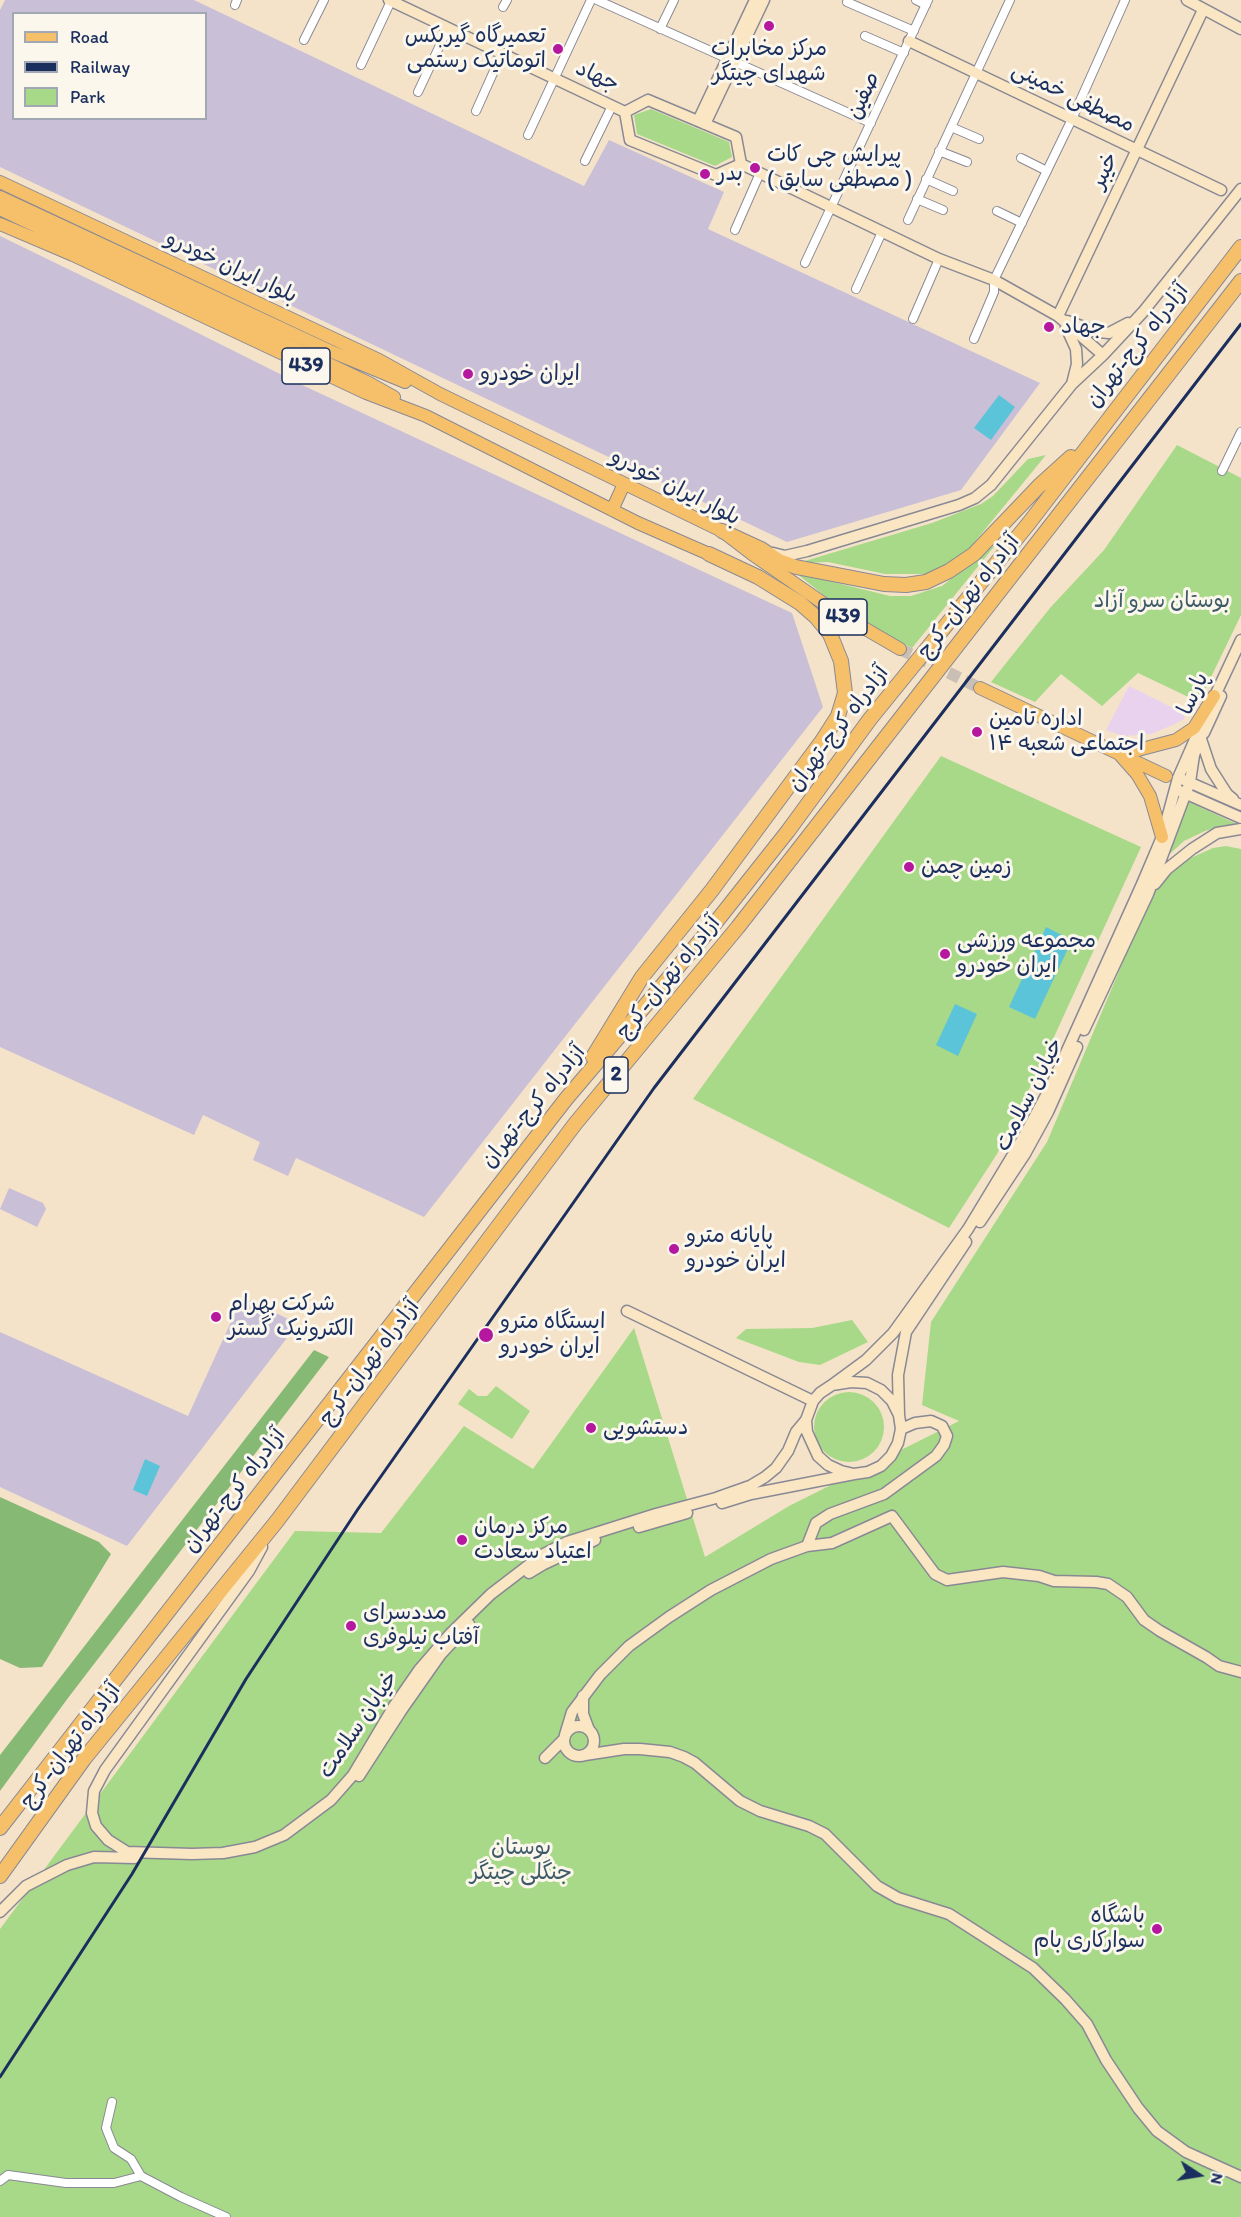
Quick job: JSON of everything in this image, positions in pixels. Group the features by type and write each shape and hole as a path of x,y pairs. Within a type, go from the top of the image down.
{"highway":[{"name":"آزادراه کرج-تهران","path":"0,1828 566,1099 716,922 781,840 870,719 1029,523 1241,247"},
{"name":"آزادراه تهران-کرج","path":"0,1876 84,1759 276,1521 575,1124 746,918 1241,280"},
{"path":"722,531 761,549 779,561 796,567 884,585 926,582 949,571 974,554 1038,486 1091,440"},
{"path":"566,1099 642,977 712,890 822,741 838,716 845,693 841,661 830,634 816,617 800,603 758,578 709,554"}],"main road":[{"name":"جهاد","path":"390,0 625,112"},
{"path":"731,62 755,0"},
{"path":"702,123 764,0"},
{"path":"1187,0 1241,29"},
{"name":"خیبر","path":"1060,317 1203,10"},
{"name":"مصطفی خمینی","path":"912,36 976,73 1221,190"},
{"path":"741,164 736,137 648,100 625,112 630,140 716,175 741,164 939,260 994,280 1060,317 1098,332 1109,333 1143,312"},
{"path":"1222,214 1221,190 1241,187"},
{"path":"761,549 784,556 807,551 959,505 975,498 991,485 1072,384 1143,312 1241,187"},
{"name":"بلوار ایران خودرو","path":"1,188 369,383 426,416 612,510 709,554"},
{"name":"بلوار ایران خودرو","path":"1,188 379,360 440,394 722,531 832,610 900,650"},
{"name":"بلوار ایران خودرو","path":"0,209 244,318 375,371 440,394"},
{"name":"بلوار ایران خودرو","path":"0,224 73,255 326,375 426,416"},
{"path":"1060,317 1103,355"},
{"path":"1060,317 1076,349 1077,364 1072,384"},
{"path":"612,510 624,484"},
{"name":"پارسا","path":"1172,777 1183,765 1241,640"},
{"name":"پارسا","path":"1190,782 1194,754 1241,654"},
{"path":"980,688 1172,777 1190,782 1240,805"},
{"path":"1117,752 1138,750 1176,740 1194,728 1214,696"},
{"path":"1201,739 1211,769 1227,794 1240,805"},
{"path":"1117,752 1137,774 1150,796 1162,837"},
{"path":"1172,777 1174,789 1241,818"},
{"name":"خیابان سلامت","path":"899,1415 898,1376 906,1332 1025,1154 1048,1112 1148,894 1190,782"},
{"name":"خیابان سلامت","path":"832,1384 866,1360 893,1333 968,1228 1018,1146 1051,1086 1162,837 1174,789"},
{"path":"1148,894 1167,869 1191,849 1217,833 1241,829"},
{"path":"627,1311 813,1401"},
{"path":"867,1383 881,1390 892,1401 899,1415 901,1429 898,1443 891,1456 881,1466 868,1472 854,1474 840,1472 818,1456 807,1432 806,1420 813,1401 832,1384 867,1383"},
{"name":"خیابان سلامت","path":"0,1912 26,1886 67,1865 94,1857 206,1861 232,1859 262,1851 289,1840 320,1818 342,1797 367,1767 419,1670 450,1634 491,1594 542,1555 567,1542 750,1486 776,1467 788,1451 796,1432 806,1420"},
{"path":"807,1546 816,1523 830,1514 884,1494 936,1456 947,1436 942,1426 931,1421 915,1423 901,1429"},
{"name":"خیابان سلامت","path":"276,1521 249,1571 105,1770 94,1791 92,1813 96,1826 108,1840 128,1852 223,1853 255,1847 284,1835 331,1800 354,1775 397,1709 441,1654 513,1583 544,1564 606,1535 751,1494 854,1474"},
{"path":"1241,1672 1219,1666 1160,1631 1144,1620 1127,1597 1108,1584 1054,1581 1039,1576 1003,1572 947,1580 935,1574 892,1516 832,1543 807,1546 771,1559 711,1590 669,1617 629,1646 600,1675 572,1712 564,1737 565,1749 578,1756 640,1749 670,1752 695,1763 740,1800 759,1811 809,1826 825,1834 877,1886 898,1898 949,1914 1033,1968 1087,2024 1106,2060 1138,2108 1157,2131 1186,2152 1241,2177"},
{"path":"583,1696 583,1714 594,1744 585,1755"},
{"path":"571,1754 546,1758 576,1726 583,1726 616,1750"}],"street":[{"path":"304,40 324,0"},
{"path":"361,65 390,0"},
{"path":"528,135 591,0"},
{"path":"597,0 871,123"},
{"path":"660,29 674,0"},
{"path":"916,0 927,2"},
{"path":"908,219 1010,0"},
{"path":"974,339 994,292 994,280 1072,119 1125,0"},
{"path":"847,2 912,36"},
{"name":"صفین","path":"805,263 927,2"},
{"path":"418,92 448,28"},
{"path":"865,36 904,53"},
{"path":"476,111 502,53"},
{"path":"585,161 612,106"},
{"path":"951,127 979,139"},
{"path":"939,151 966,162"},
{"path":"1021,158 1047,171"},
{"path":"735,230 760,173"},
{"path":"926,179 953,191"},
{"path":"917,199 944,210"},
{"path":"997,211 1022,223"},
{"path":"856,289 882,232"},
{"path":"913,319 939,260"},
{"path":"1222,471 1241,432"},
{"path":"112,2102 106,2128 114,2148 131,2159 141,2176 226,2217"},
{"path":"0,2181 8,2175 66,2183 114,2184 141,2176"}],"shaded area":[{"path":"5,0 194,0 584,186 609,140 724,192 708,229 1040,383 961,490 787,542 0,167 0,10"},
{"path":"0,236 300,384 792,613 823,707 424,1217 296,1158 288,1176 253,1160 260,1142 203,1115 194,1135 0,1047"},
{"path":"1129,686 1185,714 1184,719 1151,734 1123,736 1106,730"},
{"path":"9,1188 43,1203 46,1209 37,1227 0,1209"},
{"path":"246,1298 292,1321 294,1324 290,1334 127,1546 0,1487 0,1332 188,1416 241,1300"}],"green space":[{"path":"651,109 729,142 732,157 715,166 637,134 634,115"},
{"name":"بوستان سرو آزاد","path":"1177,445 1241,478 1241,615 1199,702 1138,673 1102,706 1061,674 1035,702 991,682 1050,608 1104,550"},
{"path":"1046,455 964,555 934,574 885,574 828,562 798,563 932,523 981,504 993,496 1028,459"},
{"path":"997,543 912,648 845,612 796,573 890,596 911,596 942,586"},
{"name":"مجموعه ورزشی ایران خودرو","path":"941,756 1141,847 1043,1061 997,1154 949,1228 693,1099"},
{"path":"1189,802 1241,826 1225,825 1205,831 1184,841 1162,861"},
{"name":"بوستان جنگلی چیتگر","path":"1226,846 1241,849 1241,2217 0,2217 0,1929 295,1531 381,1533 464,1426 533,1469 634,1328 705,1557 789,1506 959,1421 922,1405 931,1322 1047,1142 1152,893 1184,861 1213,848"},
{"path":"852,1320 868,1342 820,1365 799,1362 736,1338 746,1329 812,1328"},
{"path":"314,1350 329,1357 68,1698 0,1791 0,1755"},
{"path":"496,1386 530,1411 512,1439 458,1404 469,1389 478,1396 487,1396"},
{"path":"849,1392 862,1395 874,1402 881,1414 884,1427 881,1440 874,1452 862,1459 849,1462 836,1459 824,1452 817,1440 814,1427 817,1414 824,1402 836,1395"},
{"path":"0,1497 99,1542 111,1554 42,1667 20,1668 0,1659"}],"water":[{"path":"999,395 1015,407 991,440 974,428"},
{"path":"1046,927 1072,940 1035,1019 1009,1007"},
{"path":"955,1004 977,1014 958,1056 936,1045"},
{"path":"145,1459 160,1466 147,1496 133,1490"}],"tunnel":[{"path":"900,649 980,688"}],"railway":[{"path":"0,2077 132,1874 246,1679 358,1509 654,1088 1241,324"}],"place":[{"name":"مرکز مخابرات شهدای چیتگر","path":"769,26"},
{"name":"تعمیرگاه گیربکس اتوماتیک رستمی","path":"558,49"},
{"name":"پیرایش چی کات ( مصطفی سابق )","path":"755,168"},
{"name":"بدر","path":"705,174"},
{"name":"جهاد","path":"1049,327"},
{"name":"ایران خودرو","path":"468,374"},
{"name":"اداره تامین اجتماعی شعبه ۱۴","path":"977,732"},
{"name":"زمین چمن","path":"909,867"},
{"name":"مجموعه ورزشی ایران خودرو","path":"945,954"},
{"name":"پایانه مترو ایران خودرو","path":"674,1249"},
{"name":"شرکت بهرام الکترونیک گستر","path":"216,1317"},
{"name":"ایستگاه مترو ایران خودرو","path":"486,1335"},
{"name":"دستشویی","path":"591,1428"},
{"name":"مرکز درمان اعتیاد سعادت","path":"462,1540"},
{"name":"مددسرای آفتاب نیلوفری","path":"351,1626"},
{"name":"باشگاه سوارکاری بام","path":"1157,1929"}]}
